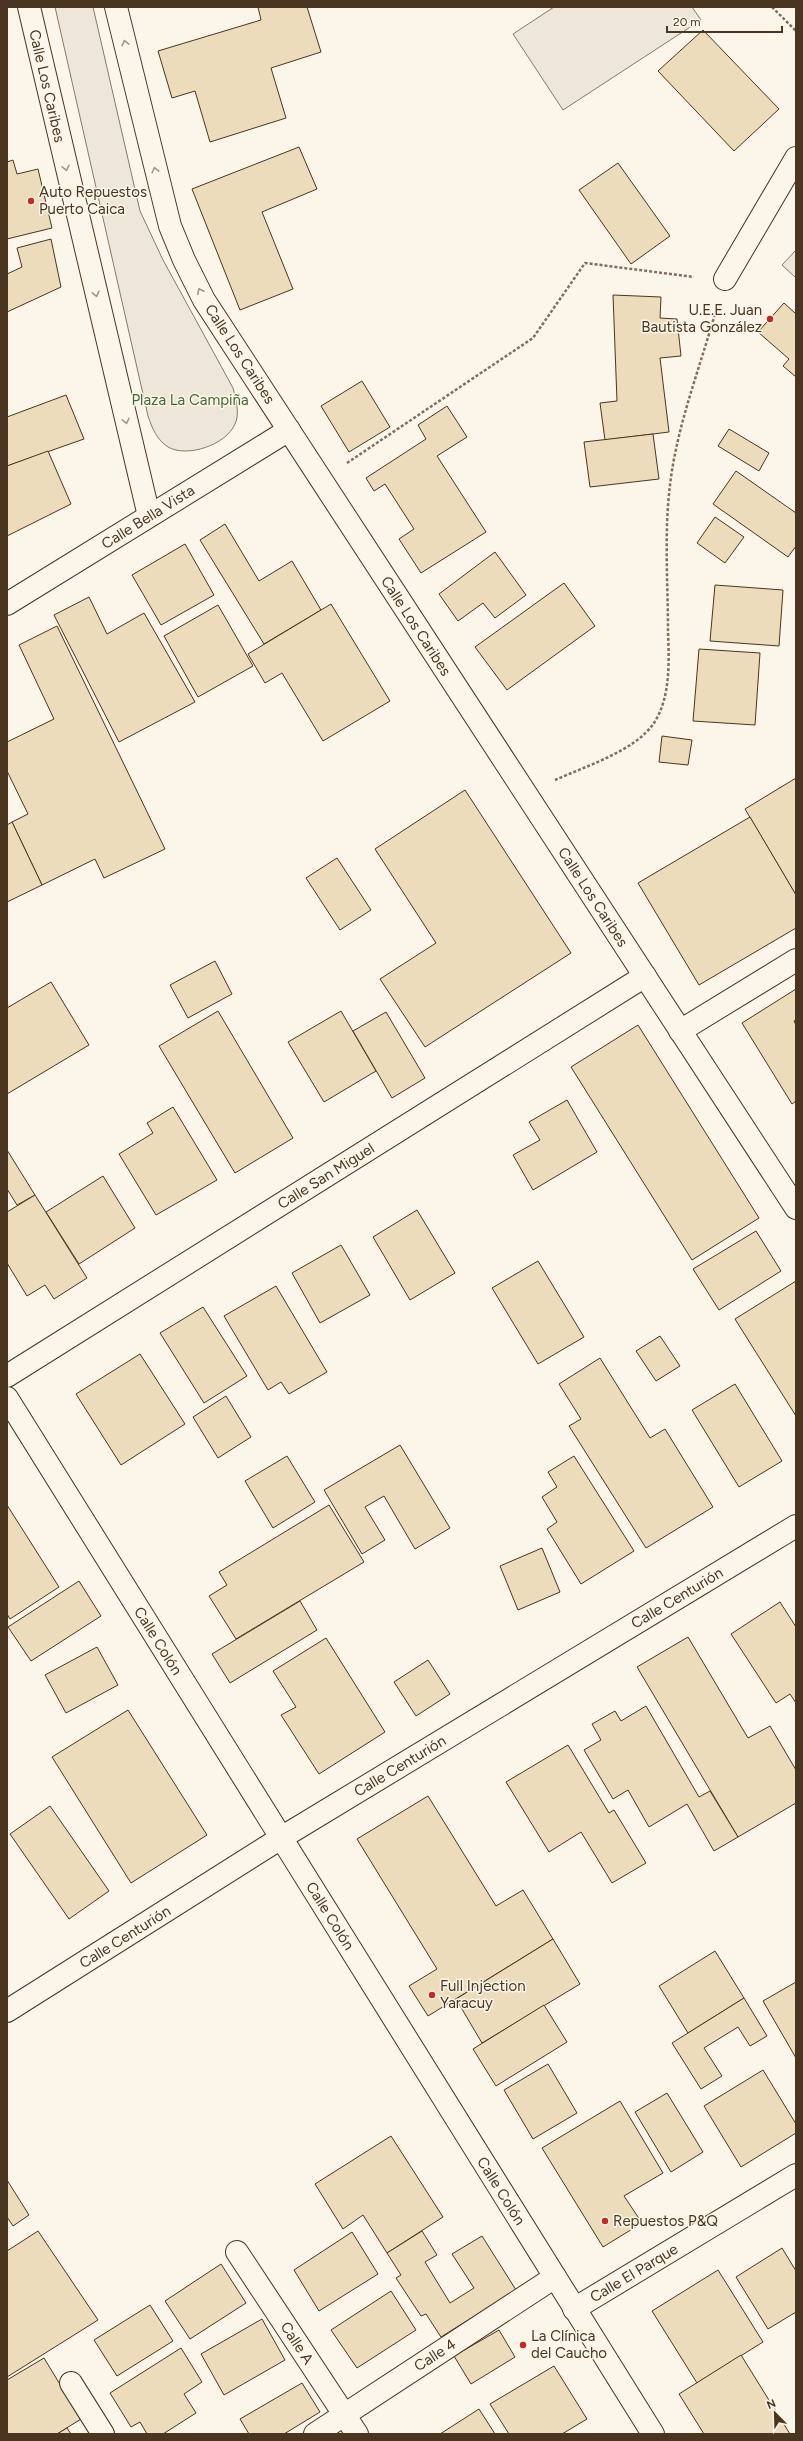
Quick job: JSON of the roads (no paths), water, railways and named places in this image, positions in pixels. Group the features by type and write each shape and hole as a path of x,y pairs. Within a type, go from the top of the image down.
{"street":[{"name":"Calle Los Caribes","path":"28,7 149,516"},
{"name":"Calle Los Caribes","path":"116,7 168,219 181,254 204,300 796,1208"},
{"path":"725,279 796,158"},
{"name":"Calle Bella Vista","path":"7,604 289,430"},
{"path":"680,1031 796,960"},
{"name":"Calle San Miguel","path":"7,1376 644,976"},
{"name":"Calle Colón","path":"7,1398 653,2434"},
{"name":"Calle Centurión","path":"7,2011 281,1838 796,1526"},
{"name":"Calle El Parque","path":"574,2309 796,2175"},
{"name":"Calle A","path":"237,2252 357,2434"},
{"name":"Calle 4","path":"315,2434 555,2277"},
{"path":"71,2383 103,2434"}],"place":[{"name":"Auto Repuestos Puerto Caica","path":"31,201"},
{"name":"U.E.E. Juan Bautista González","path":"770,319"},
{"name":"Full Injection Yaracuy","path":"432,1995"},
{"name":"Repuestos P&Q","path":"605,2221"},
{"name":"La Clínica del Caucho","path":"523,2345"}],"park label":[{"name":"Plaza La Campiña","path":"190,400"}]}
